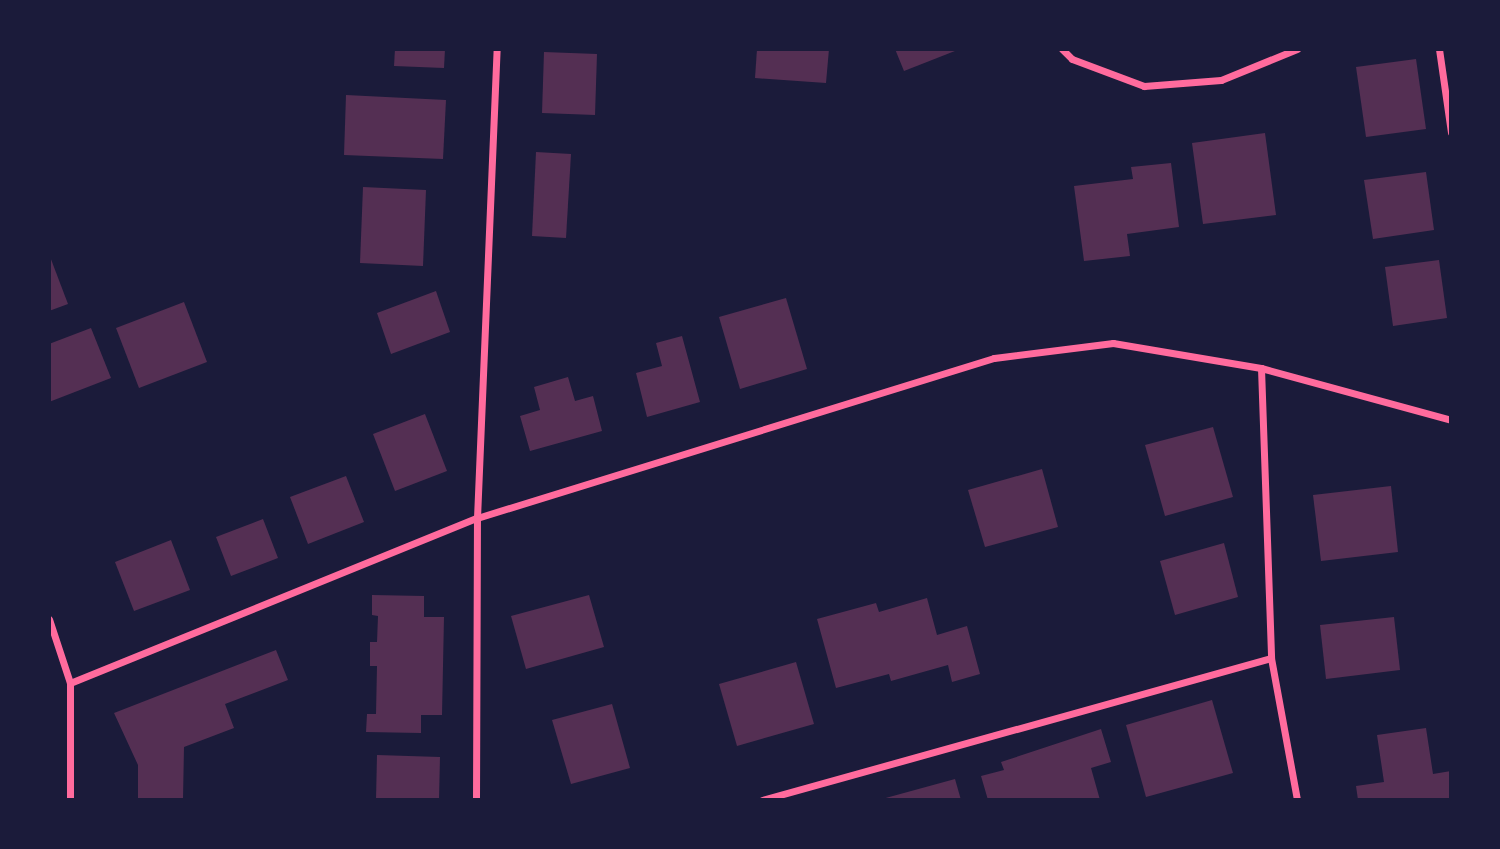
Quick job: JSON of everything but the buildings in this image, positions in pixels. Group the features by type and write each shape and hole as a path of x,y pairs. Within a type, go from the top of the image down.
{"street":[{"path":"476,800 477,518 497,49"},
{"path":"1062,49 1072,59 1144,86 1221,80 1297,49"},
{"path":"1439,49 1451,132"},
{"path":"70,683 477,518 993,358 1113,343 1261,368 1451,420"},
{"path":"1261,368 1271,658 1297,800"},
{"path":"49,619 70,683 70,800"},
{"path":"762,800 1271,658"}]}
